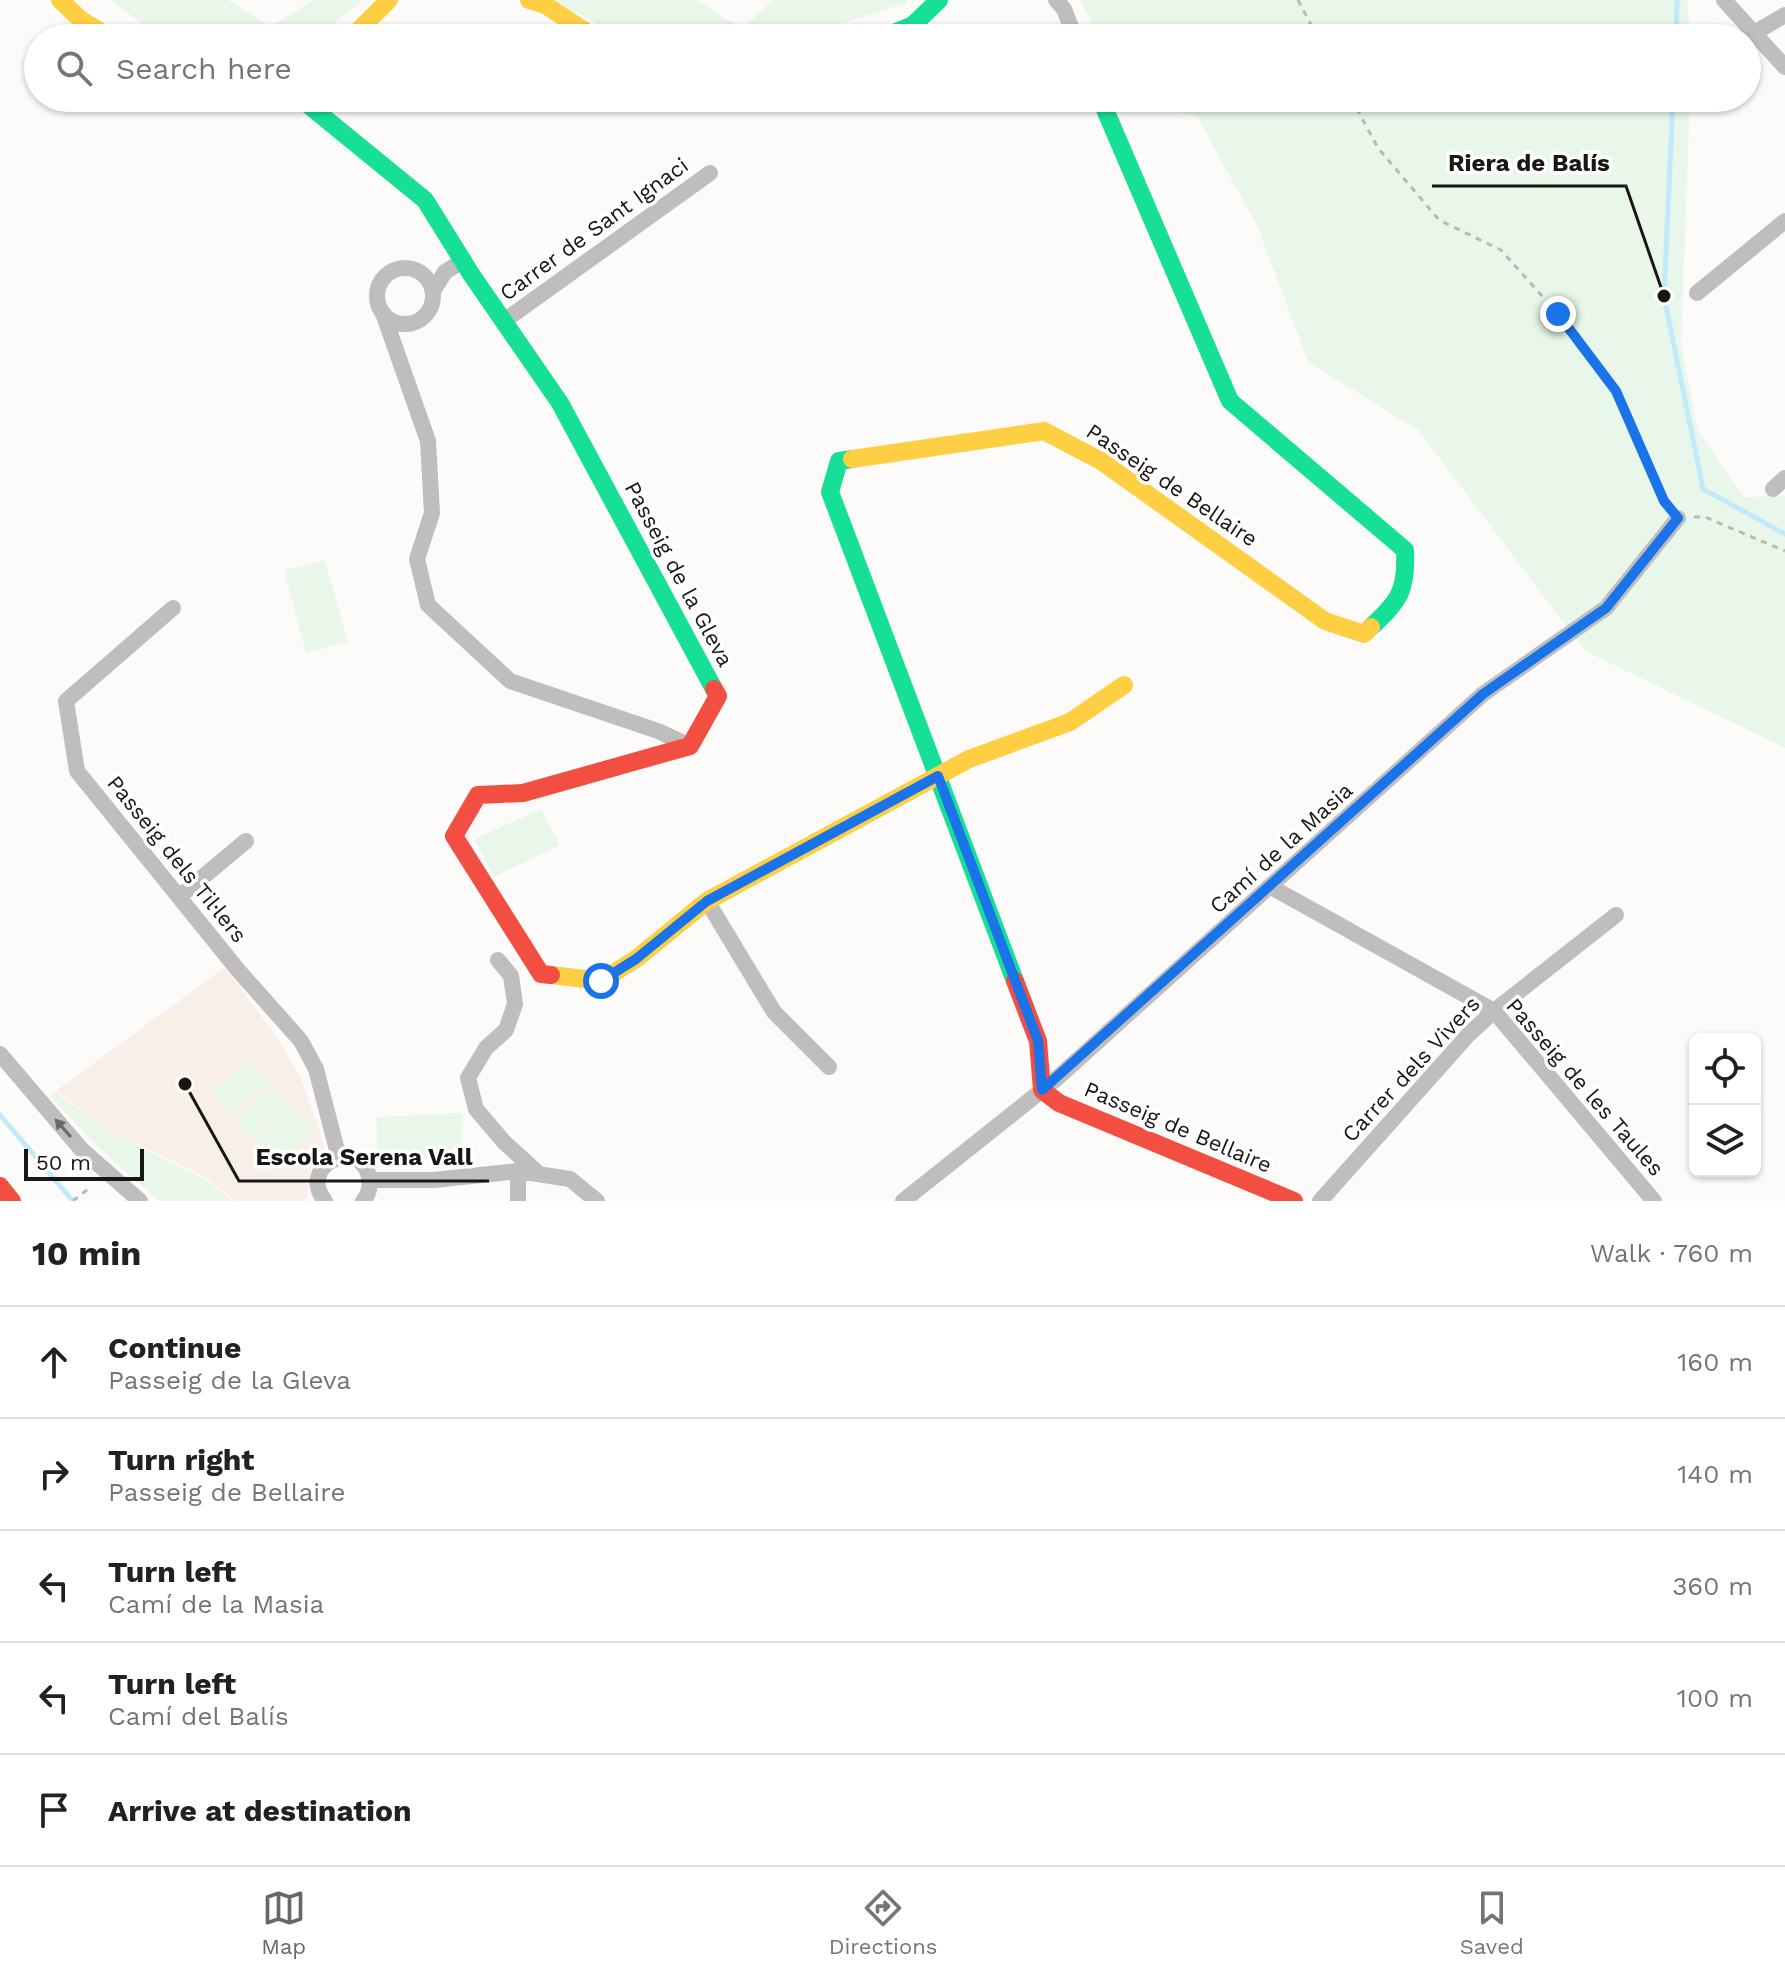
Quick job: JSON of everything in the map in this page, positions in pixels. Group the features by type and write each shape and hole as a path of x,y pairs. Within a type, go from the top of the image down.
{"street":[{"path":"60,0 88,24"},
{"path":"365,24 389,0"},
{"path":"529,0 545,5 574,24"},
{"path":"914,24 939,0"},
{"path":"1056,0 1064,9 1070,24"},
{"path":"1724,0 1742,24"},
{"path":"1761,29 1785,15"},
{"path":"1761,45 1785,67"},
{"name":"Passeig de la Gleva","path":"317,112 425,200 560,403 718,696 690,746"},
{"name":"Passeig de Bellaire","path":"1106,112 1230,401 1405,550 1407,580 1395,606 1364,634 1325,621 1101,461 1044,431 839,461 830,492 1038,1041 1042,1090 1059,1103 1294,1201"},
{"name":"Carrer de Sant Ignaci","path":"504,321 710,173"},
{"path":"1697,293 1785,221"},
{"path":"384,316 402,324 422,319 429,312 433,291 445,272 464,260"},
{"path":"433,291 423,275 403,268 392,271 379,286 377,295 428,441 432,513 417,559 428,605 510,681 658,731 690,746"},
{"name":"Camí de la Masia","path":"903,1201 1042,1090 1483,694 1606,608 1678,518"},
{"name":"Passeig dels Til·lers","path":"173,608 66,701 77,771 238,970 301,1041 316,1069 339,1158"},
{"path":"690,746 523,793 478,795 454,836 541,974 601,981 636,959 707,901 969,759 1070,722 1124,685"},
{"path":"180,896 246,841"},
{"name":"Passeig de les Taules","path":"1271,887 1494,1011 1654,1201"},
{"path":"707,901 774,1012 829,1067"},
{"name":"Carrer dels Vivers","path":"1320,1201 1469,1034 1616,915"},
{"path":"498,960 511,976 515,1004 506,1030 486,1048 468,1078 476,1109 504,1142 539,1174"},
{"path":"0,1054 81,1149 140,1201"},
{"path":"325,1201 317,1185 318,1176 328,1162 339,1158 352,1158 361,1163 370,1180 370,1188 363,1201"},
{"path":"370,1180 434,1180 518,1171 570,1179 597,1201"},
{"path":"518,1171 518,1201"},
{"path":"0,1186 12,1201"}],"path":[{"path":"1298,0 1311,24"},
{"path":"1359,112 1378,148 1439,220 1501,250 1558,314 1616,391 1664,501 1678,518 1705,517 1785,551"},
{"path":"73,1201 88,1189"}],"shaded area":[{"path":"225,967 276,1036 300,1076 321,1135 325,1151 312,1163 306,1201 235,1201 204,1176 110,1131 56,1091"}],"green space":[{"path":"111,0 228,0 266,24 142,24"},
{"path":"313,0 363,0 333,24 276,24"},
{"path":"550,0 696,0 734,24 598,24"},
{"path":"773,0 907,0 906,3 839,24 747,24"},
{"path":"1080,0 1687,0 1690,24 1093,24"},
{"path":"1175,112 1689,112 1681,344 1698,431 1744,497 1785,496 1785,748 1585,651 1419,431 1308,362 1257,226 1197,116"},
{"path":"325,561 348,642 306,653 284,570"},
{"path":"541,809 560,845 494,877 474,839"},
{"path":"249,1061 270,1083 231,1116 211,1091"},
{"path":"272,1087 292,1109 252,1141 234,1120"},
{"path":"55,1092 111,1132 204,1178 233,1201 159,1201 95,1144 50,1096"},
{"path":"294,1110 314,1132 272,1165 254,1144"},
{"path":"463,1113 462,1157 378,1161 376,1117"}],"waterway":[{"path":"1676,24 1677,0"},
{"path":"1672,112 1664,296 1703,489 1785,534"},
{"path":"0,1115 73,1201"}],"traffic: fast":[{"path":"914,24 939,0"},
{"path":"317,112 425,200 471,274 560,403 714,689"},
{"path":"1106,112 1230,401 1405,550 1405,575 1400,593 1371,627"},
{"path":"852,459 839,461 830,492 1015,981"}],"traffic: slow":[{"path":"60,0 88,24"},
{"path":"365,24 389,0"},
{"path":"529,0 545,5 574,24"},
{"path":"852,459 1044,431 1101,461 1325,621 1364,634 1371,627"},
{"path":"551,975 601,981 636,959 707,901 969,759 1070,722 1124,685"}],"traffic: jam":[{"path":"551,975 541,974 454,836 478,795 523,793 690,746 718,696 714,689"},
{"path":"1015,981 1038,1041 1042,1090 1059,1103 1294,1201"},
{"path":"0,1186 12,1201"}],"place":[{"name":"Riera de Balís","path":"1664,296"},
{"name":"Escola Serena Vall","path":"185,1084"}],"route":[{"path":"601,981 636,959 707,901 938,776 1038,1041 1042,1090 1483,694 1606,608 1678,518 1664,501 1616,391 1558,314"}]}
